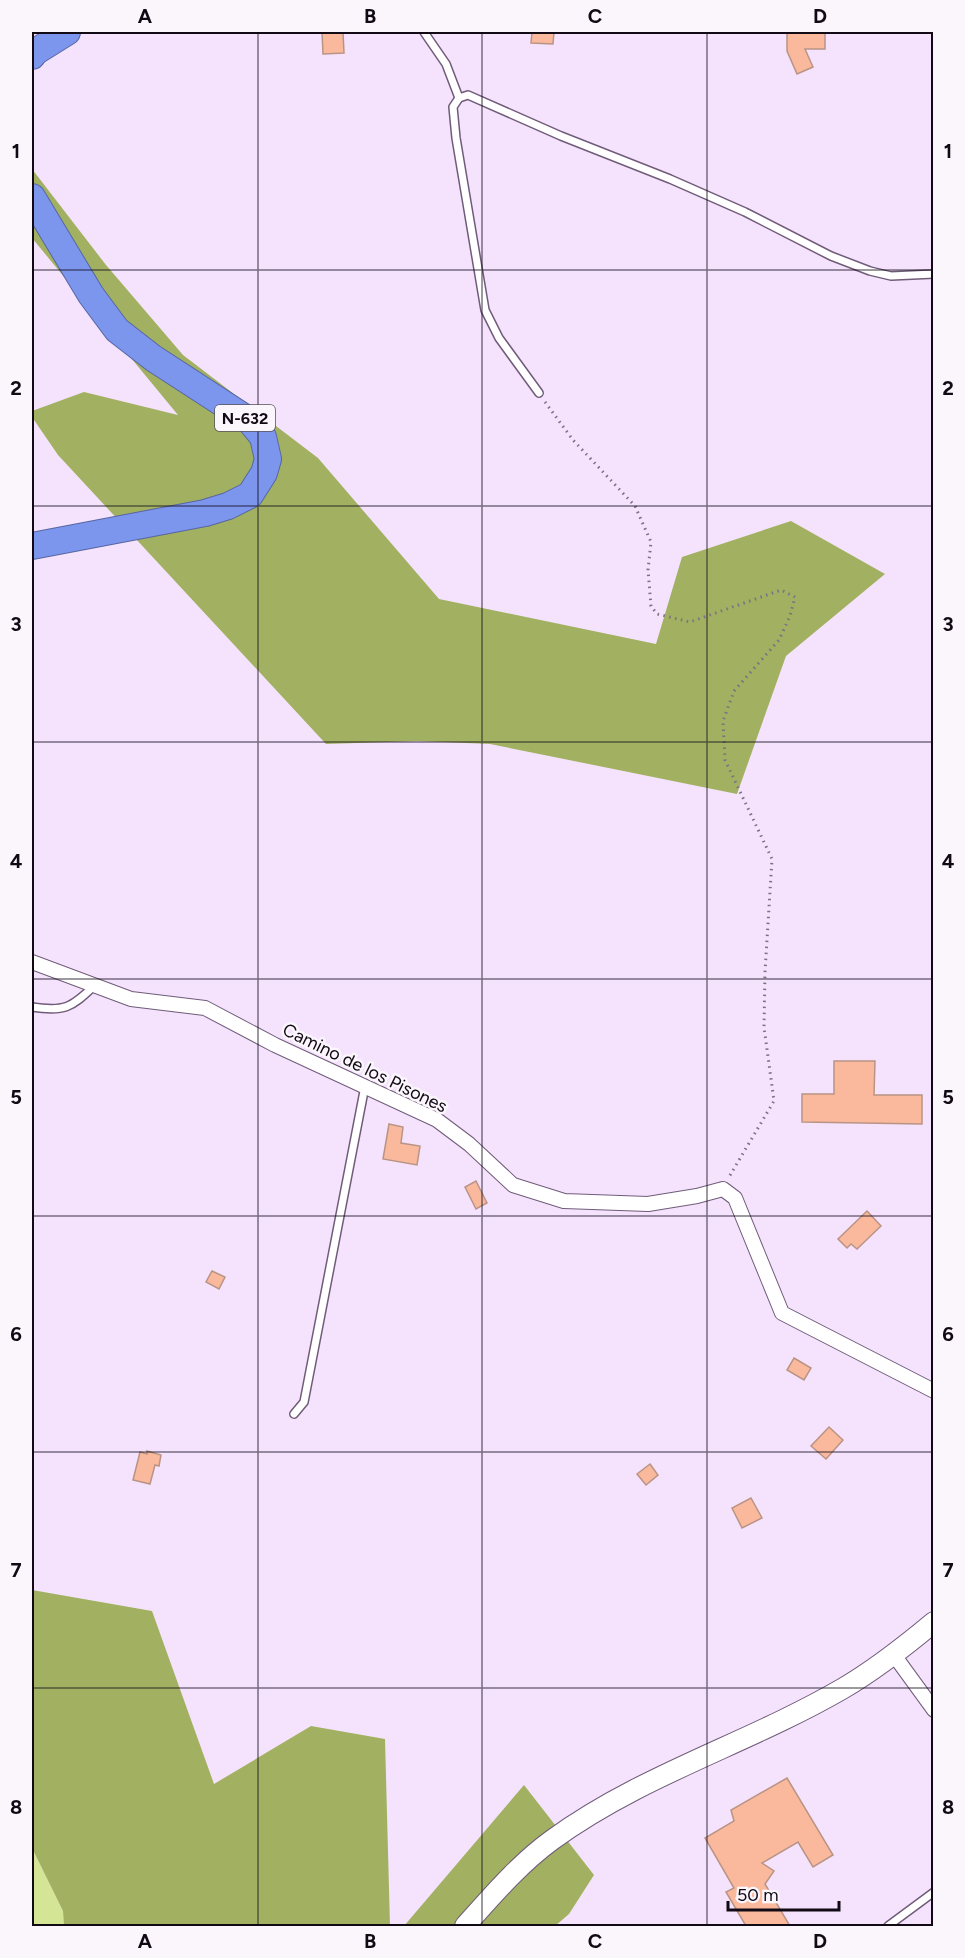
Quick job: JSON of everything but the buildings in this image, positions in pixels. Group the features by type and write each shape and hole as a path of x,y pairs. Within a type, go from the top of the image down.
{"highway":[{"path":"32,56 68,32"},
{"name":"N-632","path":"32,197 91,295 117,330 153,358 250,421 263,437 268,459 264,473 250,495 228,506 205,513 32,546"}],"street":[{"name":"Camino de los Pisones","path":"32,962 131,999 205,1008 275,1045 437,1120 469,1144 513,1185 564,1201 648,1204 723,1189"},
{"path":"723,1189 735,1198 782,1313 933,1391"},
{"path":"465,1926 502,1885 551,1840 631,1790 842,1689 894,1655 933,1623"},
{"path":"894,1655 933,1710"}],"lane":[{"path":"424,32 446,64 459,98"},
{"path":"539,393 499,338 485,310 456,138 453,107 459,98 468,95 745,212 831,256 870,272 891,276 933,274"},
{"path":"32,1007 50,1010 75,1004 94,986"},
{"path":"294,1414 304,1402 365,1086"},
{"path":"888,1926 933,1892"}],"path":[{"path":"539,393 573,441 635,506 651,542 648,570 651,606 657,614 690,622 781,590 795,597 790,616 778,640 734,691 723,721 725,760 772,859 764,1027 774,1101 723,1189"}],"green space":[{"path":"32,169 106,265 183,355 318,458 439,599 656,644 682,557 791,521 885,574 786,656 737,794 490,744 418,741 326,744 58,455 32,417 32,411 84,392 178,415 32,238"},
{"path":"32,1590 152,1611 214,1784 311,1726 385,1739 390,1926 64,1926 63,1911 32,1848"},
{"path":"524,1785 594,1875 569,1914 555,1926 404,1926"},
{"path":"32,1848 63,1911 64,1926 32,1926"}]}
